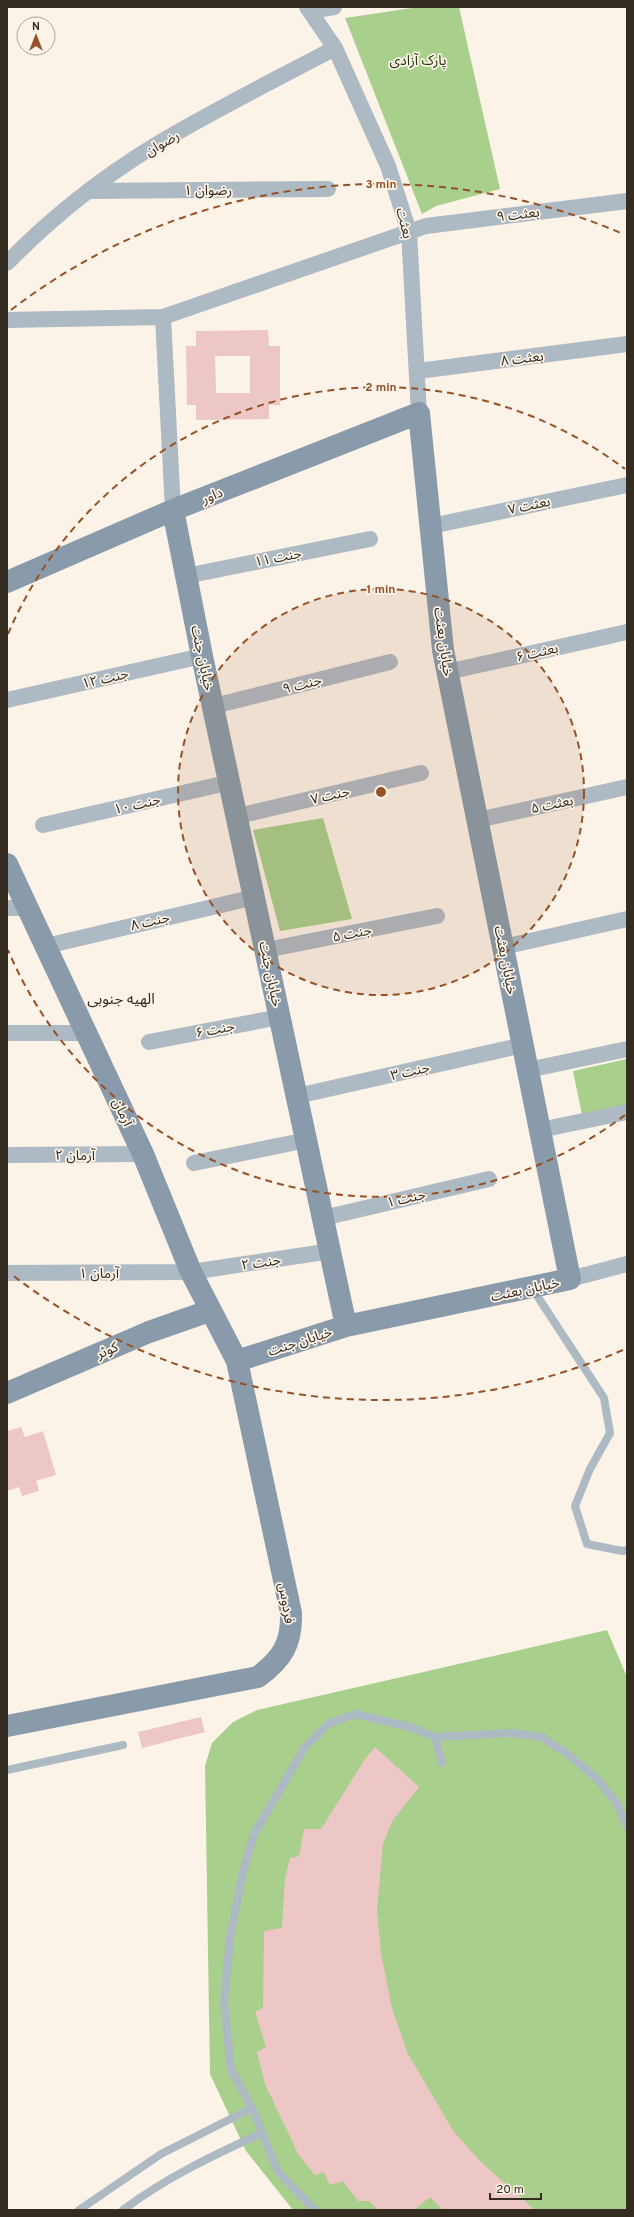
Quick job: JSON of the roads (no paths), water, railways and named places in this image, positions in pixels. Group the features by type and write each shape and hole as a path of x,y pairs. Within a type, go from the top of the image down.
{"street":[{"path":"308,9 334,7"},
{"name":"بعثت","path":"308,9 335,48 388,166 409,232 418,371 419,413"},
{"name":"رضوان","path":"7,263 36,233 88,191 154,146 335,48"},
{"name":"رضوان ۱","path":"88,191 328,189"},
{"name":"بعثت ۹","path":"7,320 163,317 426,226 627,201"},
{"path":"163,317 173,510"},
{"name":"بعثت ۸","path":"418,371 627,344"},
{"name":"داور","path":"7,582 173,510 419,413"},
{"name":"خیابان بعثت","path":"346,1326 570,1279 443,650 419,413"},
{"name":"بعثت ۷","path":"431,526 627,485"},
{"name":"خیابان جنت","path":"173,510 202,656 238,816 346,1326 237,1361"},
{"name":"جنت ۱۱","path":"186,576 370,539"},
{"name":"بعثت ۶","path":"448,672 627,632"},
{"name":"جنت ۱۲","path":"7,700 202,656"},
{"name":"جنت ۹","path":"214,706 390,662"},
{"name":"جنت ۷","path":"238,816 421,773"},
{"name":"جنت ۱۰","path":"43,825 230,782"},
{"name":"بعثت ۵","path":"478,820 627,787"},
{"name":"آرمان","path":"7,864 18,908 46,946 143,1154 191,1272 209,1311 237,1361"},
{"name":"جنت ۸","path":"46,946 255,897"},
{"name":"جنت ۵","path":"266,950 437,916"},
{"path":"503,947 627,919"},
{"name":"جنت ۶","path":"150,1042 280,1017"},
{"path":"7,1033 87,1034"},
{"name":"جنت ۳","path":"297,1096 523,1045"},
{"path":"528,1070 627,1049"},
{"path":"540,1130 627,1112"},
{"path":"194,1162 307,1140"},
{"name":"آرمان ۲","path":"7,1155 143,1154"},
{"name":"جنت ۱","path":"323,1218 489,1178"},
{"name":"جنت ۲","path":"191,1272 331,1251"},
{"path":"570,1279 627,1264"},
{"name":"آرمان ۱","path":"7,1273 191,1272"},
{"name":"کوثر","path":"7,1393 149,1332 209,1311"},
{"name":"فردوس","path":"7,1726 258,1677 272,1666 286,1648 292,1631 291,1613 237,1361"}],"lane":[{"path":"532,1288 604,1398 610,1433 590,1470 575,1506 587,1544 622,1551 627,1550"},
{"path":"315,2210 278,2172 252,2108 231,2070 224,2002 230,1938 243,1871 254,1834 305,1747 328,1724 355,1714 410,1727 435,1737 471,1734 512,1734 540,1737 569,1755 598,1780 617,1804 627,1827"},
{"path":"435,1737 442,1763"},
{"path":"7,1770 123,1745"},
{"path":"79,2210 160,2154 252,2108"},
{"path":"123,2210 208,2158 262,2133"}],"district":[{"name":"الهیه جنوبی","path":"121,999"}],"park label":[{"name":"پارک آزادی","path":"418,60"}]}
